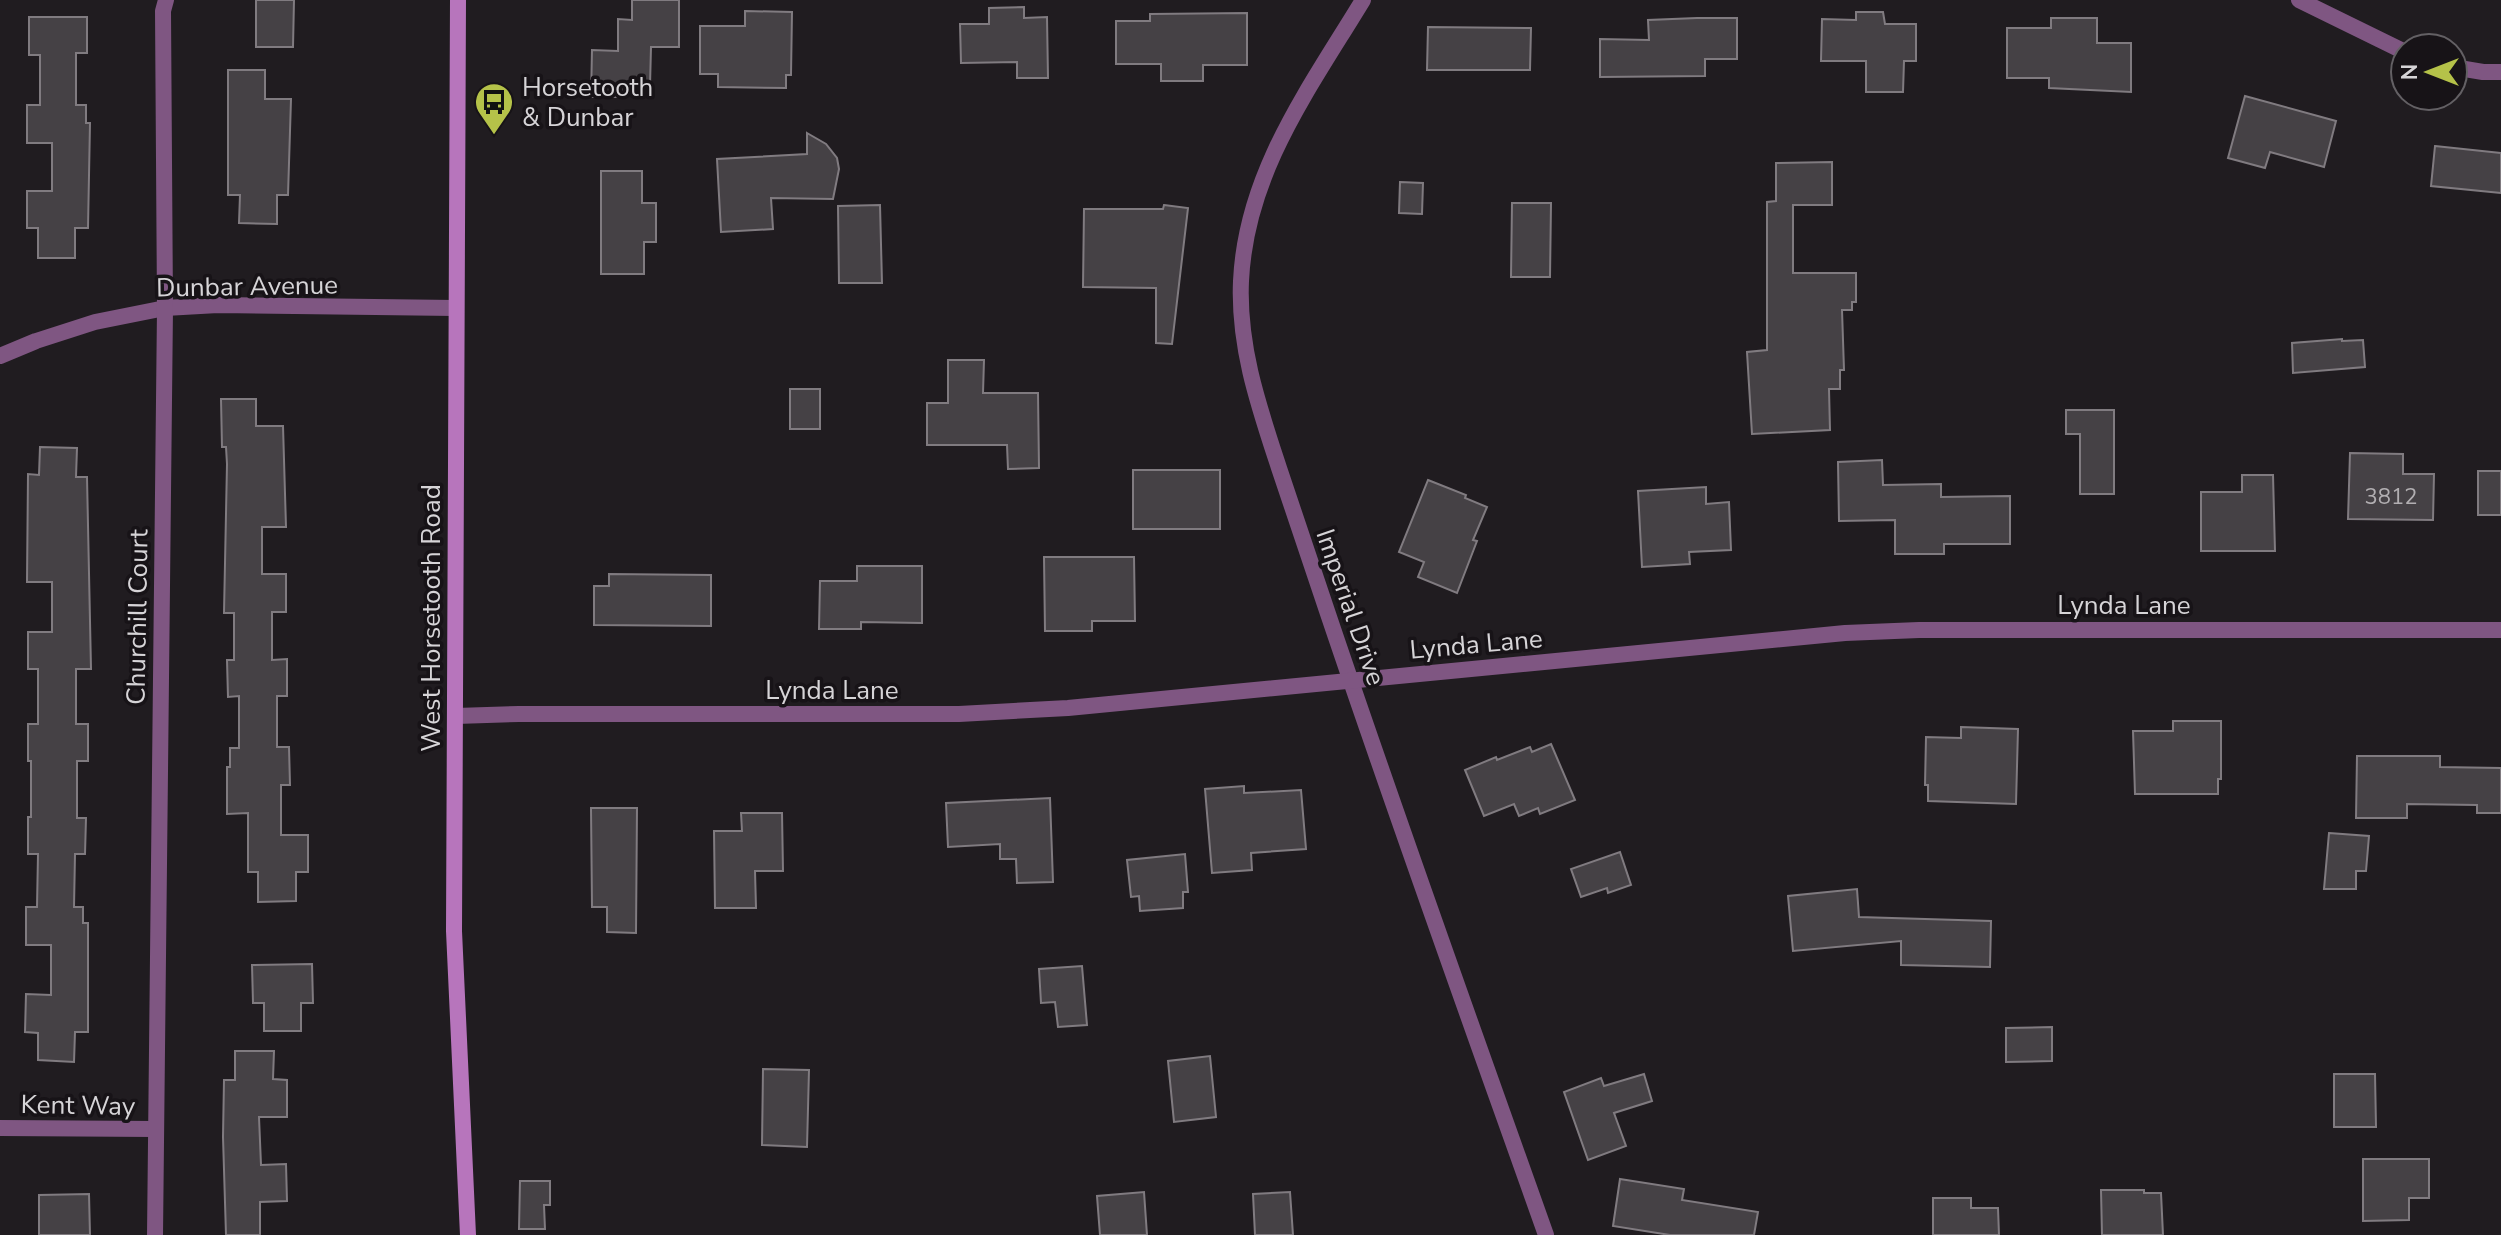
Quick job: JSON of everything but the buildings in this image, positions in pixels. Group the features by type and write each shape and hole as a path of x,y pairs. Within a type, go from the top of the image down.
{"main road":[{"name":"West Horsetooth Road","path":"458,0 454,931 468,1235"}],"street":[{"name":"Churchill Court","path":"155,1235 165,308 163,11 166,0"},
{"name":"Imperial Drive","path":"1363,0 1282,133 1262,178 1248,226 1241,281 1242,330 1253,391 1350,680 1546,1235"},
{"path":"2299,0 2389,44"},
{"path":"2469,70 2501,72"},
{"name":"Dunbar Avenue","path":"0,356 95,322 165,308 218,305 455,308"},
{"name":"Lynda Lane","path":"456,716 959,714 1068,708 1845,633 1904,630 2501,630"},
{"name":"Kent Way","path":"0,1128 155,1129"}],"place":[{"name":"Horsetooth & Dunbar","path":"494,136"}]}
